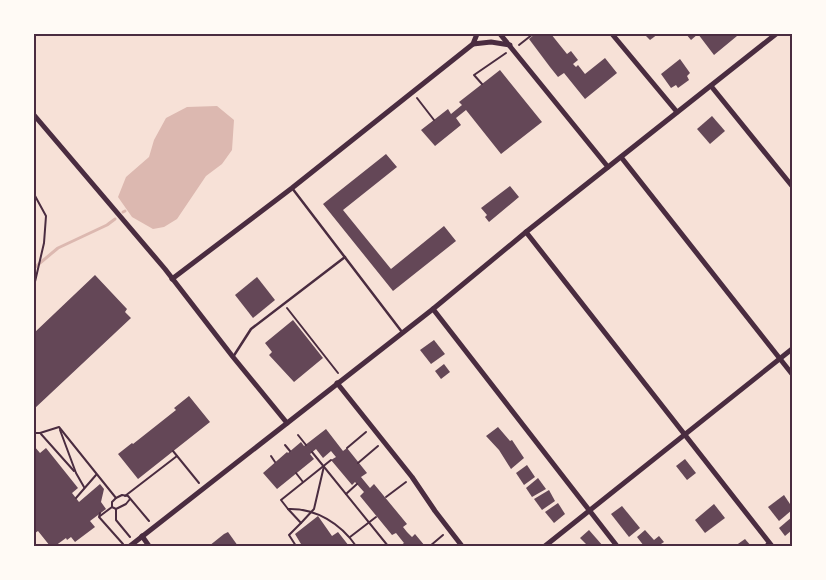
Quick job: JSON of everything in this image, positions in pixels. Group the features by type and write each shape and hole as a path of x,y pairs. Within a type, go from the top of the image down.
{"street":[{"path":"172,278 292,188 473,44 477,34"},
{"path":"500,34 608,167"},
{"path":"612,34 677,112"},
{"path":"130,546 433,309 526,232 776,34"},
{"path":"473,44 491,42 511,47"},
{"path":"711,86 792,186"},
{"path":"34,115 36,123 172,278 287,423"},
{"path":"621,157 792,374"},
{"path":"526,232 768,545"},
{"path":"433,309 617,546"},
{"path":"545,546 792,350"},
{"path":"337,383 412,477 462,546"},
{"path":"142,536 149,546"}],"lane":[{"path":"292,188 402,332"},
{"path":"233,357 251,329 345,257"}],"path":[{"path":"482,84 474,75 511,47 518,45 533,34"},
{"path":"514,40 518,45"},
{"path":"412,92 434,120"},
{"path":"34,194 46,216 46,229 34,286"},
{"path":"284,304 342,379"},
{"path":"347,448 372,426"},
{"path":"34,433 58,427"},
{"path":"58,427 76,473 84,487"},
{"path":"58,427 116,498"},
{"path":"40,433 76,473"},
{"path":"298,435 306,445"},
{"path":"358,462 384,442"},
{"path":"285,445 290,451"},
{"path":"173,451 204,488"},
{"path":"312,452 388,546"},
{"path":"99,517 112,507 112,502 116,498 125,496 177,456"},
{"path":"271,456 275,462"},
{"path":"301,523 281,500 331,460"},
{"path":"296,546 289,535 314,509 324,466"},
{"path":"296,473 303,482"},
{"path":"76,498 96,474"},
{"path":"386,497 412,477"},
{"path":"346,494 357,484"},
{"path":"125,496 130,498 154,527"},
{"path":"112,507 120,508 130,498"},
{"path":"288,509 297,508 329,519 356,546"},
{"path":"116,509 116,520 135,542"},
{"path":"99,517 100,513"},
{"path":"99,517 124,546"},
{"path":"349,538 376,517"},
{"path":"430,546 449,530"}],"shaded area":[{"path":"217,106 234,120 232,150 222,164 206,176 177,219 164,227 153,229 132,217 118,197 126,177 149,157 154,140 166,118 187,107"}],"building":[{"path":"535,34 551,34 567,54 571,51 578,60 573,64 576,67 578,65 585,74 605,58 617,73 585,99 564,73 558,77 550,67 529,39"},
{"path":"644,34 658,34 650,40"},
{"path":"686,34 698,34 691,40"},
{"path":"698,34 736,34 737,36 714,55"},
{"path":"680,59 690,73 687,76 689,80 678,88 676,85 671,88 661,74"},
{"path":"500,70 542,122 501,154 466,110 456,118 461,125 435,146 421,130 448,109 451,114 462,105 459,102"},
{"path":"712,116 725,131 710,144 697,129"},
{"path":"386,154 397,167 343,210 391,269 444,226 456,241 393,291 323,204"},
{"path":"510,186 519,197 489,222 485,217 487,215 481,208"},
{"path":"95,275 127,309 125,312 131,318 34,409 34,333"},
{"path":"257,277 275,300 253,318 235,295"},
{"path":"293,320 323,358 294,382 269,355 272,352 265,343"},
{"path":"434,340 445,354 431,364 420,350"},
{"path":"444,364 450,372 441,379 435,371"},
{"path":"189,396 210,422 138,479 118,454 176,410 174,408"},
{"path":"498,427 510,441 512,440 524,458 511,469 499,450 486,436"},
{"path":"326,429 343,451 347,448 367,473 361,477 370,488 374,484 407,524 403,527 407,532 412,537 415,534 425,546 400,546 404,543 396,533 392,535 360,496 364,492 355,482 352,485 331,460 336,457 331,451 323,458 316,449 310,454 314,459 277,489 263,473 301,442 304,446"},
{"path":"34,446 40,453 46,448 78,488 72,493 79,502 100,484 104,489 101,502 106,509 90,521 95,527 75,542 71,537 67,540 66,538 55,546 50,546 38,531 34,532"},
{"path":"685,459 696,473 687,480 676,466"},
{"path":"527,465 535,477 524,485 516,473"},
{"path":"538,478 546,489 532,497 526,488"},
{"path":"549,490 555,501 542,510 534,499"},
{"path":"784,495 792,510 779,521 768,507"},
{"path":"558,503 565,514 554,523 545,512"},
{"path":"714,504 725,518 705,533 695,520"},
{"path":"622,506 640,528 629,537 611,514"},
{"path":"318,516 332,536 338,532 349,546 298,546 301,544 295,534"},
{"path":"792,517 792,530 785,536 779,528"},
{"path":"589,530 603,546 588,546 580,538"},
{"path":"645,530 654,540 659,536 664,542 658,546 644,546 637,537"},
{"path":"228,532 238,546 209,546 224,534"},
{"path":"745,539 751,546 735,546"}],"waterway":[{"path":"34,268 58,248 107,225 115,219"}]}
